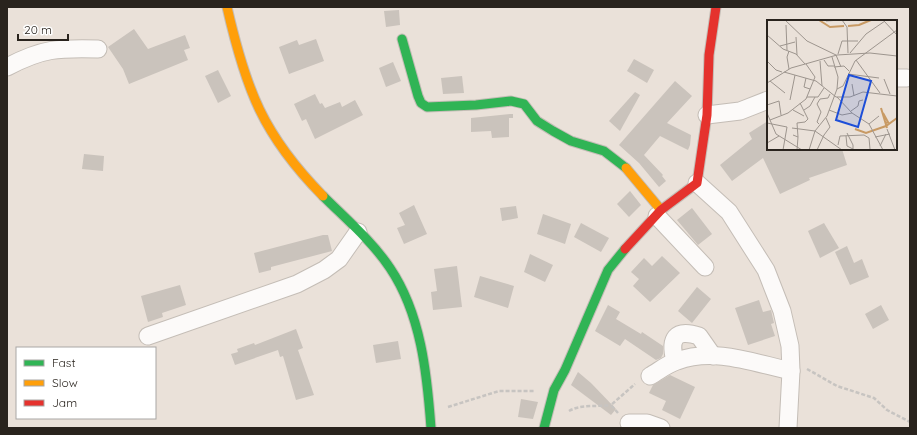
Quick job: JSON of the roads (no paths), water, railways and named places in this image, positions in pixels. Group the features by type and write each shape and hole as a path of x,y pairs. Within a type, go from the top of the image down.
{"street":[{"path":"226,7 245,78 259,113 290,160 318,192 376,250 392,271 403,294 420,344 428,385 431,428"},
{"path":"544,428 554,390 565,370 608,270 620,254 659,213 697,183 707,115 709,55 716,7"},
{"path":"402,39 421,103 427,107 476,105 511,101 524,104 537,121 571,141 604,151 615,158 631,172 659,213 704,267"},
{"path":"7,67 39,52 57,48 98,49"},
{"path":"707,115 740,111 767,100"},
{"path":"697,183 729,212 766,270 782,311 790,346 791,371 788,428"},
{"path":"148,336 297,284 324,270 339,259 358,232"},
{"path":"675,361 671,347 673,341 679,335 686,334 699,336 713,356"},
{"path":"650,376 675,361 693,357 713,356 733,357 791,371"},
{"path":"629,423 647,423 661,428"}]}
